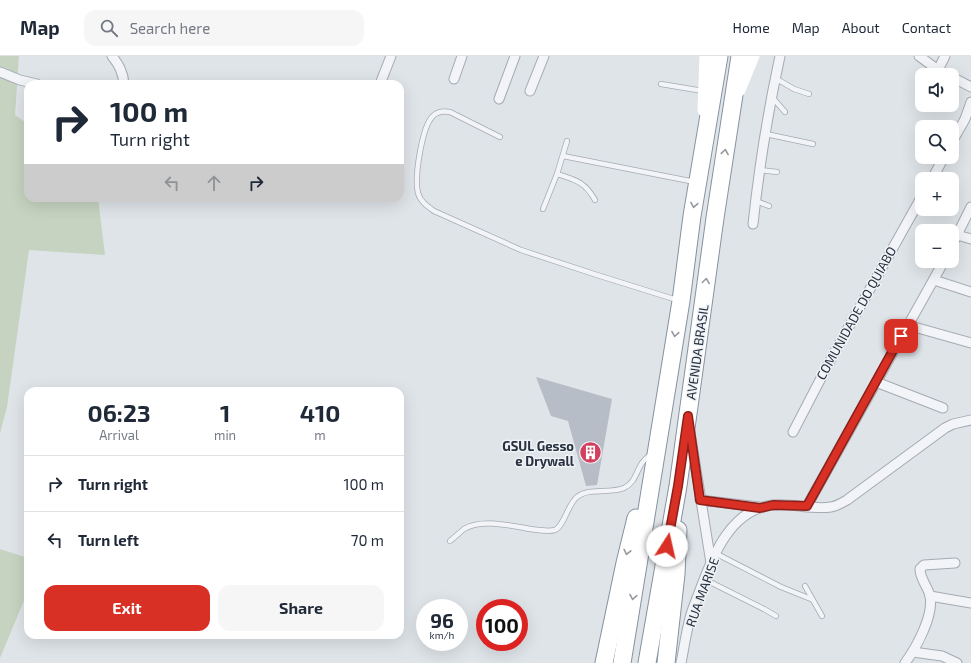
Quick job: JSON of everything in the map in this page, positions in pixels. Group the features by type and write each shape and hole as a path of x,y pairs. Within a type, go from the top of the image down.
{"highway":[{"name":"AVENIDA BRASIL","path":"622,663 652,475 658,448 702,156 719,56"},
{"name":"AVENIDA BRASIL","path":"647,663 678,486 715,218 740,56"},
{"path":"604,663 631,533 652,475"},
{"path":"666,663 681,617 678,553 678,486"}],"street":[{"path":"112,56 120,67 124,80"},
{"path":"382,80 392,56"},
{"path":"454,79 462,56"},
{"path":"499,99 515,56"},
{"path":"530,91 544,56"},
{"name":"AVENIDA BRASIL","path":"702,156 706,56"},
{"name":"AVENIDA BRASIL","path":"731,110 753,56"},
{"path":"753,224 760,170 780,56"},
{"path":"920,56 935,68"},
{"path":"939,68 945,56"},
{"path":"0,72 24,81"},
{"path":"959,81 971,87"},
{"path":"959,130 965,119 971,102"},
{"path":"959,232 971,207"},
{"name":"COMUNIDADE DO QUIABO","path":"793,432 833,355 915,209"},
{"path":"959,234 971,239"},
{"path":"807,506 907,325 940,268"},
{"path":"934,280 971,292"},
{"path":"907,325 971,343"},
{"path":"876,382 943,408"},
{"path":"688,416 710,563"},
{"path":"700,500 760,508 773,505 838,506 945,428 953,424 971,420"},
{"name":"RUA MARISE","path":"681,663 681,617 704,579 715,553 733,526 752,511 760,508"},
{"path":"904,663 913,652 930,609 930,596 920,572 922,567 955,563"},
{"path":"930,596 971,603"},
{"path":"913,652 942,656 957,663"},
{"path":"681,663 688,663"}],"lane":[{"path":"776,78 794,89 809,94"},
{"path":"661,84 704,91"},
{"path":"772,97 785,112"},
{"path":"500,137 450,112 437,112 432,116 421,145 417,169 416,184 418,194 423,202 434,211 521,250 681,301"},
{"path":"766,134 813,144"},
{"path":"543,209 557,174 567,141"},
{"path":"563,156 698,183"},
{"path":"760,170 777,172"},
{"path":"557,174 574,179 581,183 589,190 595,200"},
{"path":"756,201 769,206"},
{"path":"450,541 465,528 483,523 502,524 536,530 554,530 561,523 570,506 578,496 625,488 635,478 642,463 658,448"},
{"path":"715,553 781,587 811,599"},
{"path":"704,579 776,616"},
{"path":"805,586 822,616"}],"green space":[{"path":"0,56 19,56 15,115 24,121 24,202 98,202 105,255 29,250 7,407 0,433"},
{"path":"0,549 24,557 24,601 0,658"}],"building":[{"name":"GSUL Gesso e Drywall","path":"536,377 612,399 597,485 586,486 568,421 551,416"}],"place":[{"name":"GSUL Gesso e Drywall","path":"590,453"}],"route":[{"path":"667,546 678,486 688,416 700,500 760,508 786,504 807,506 901,336"}]}
